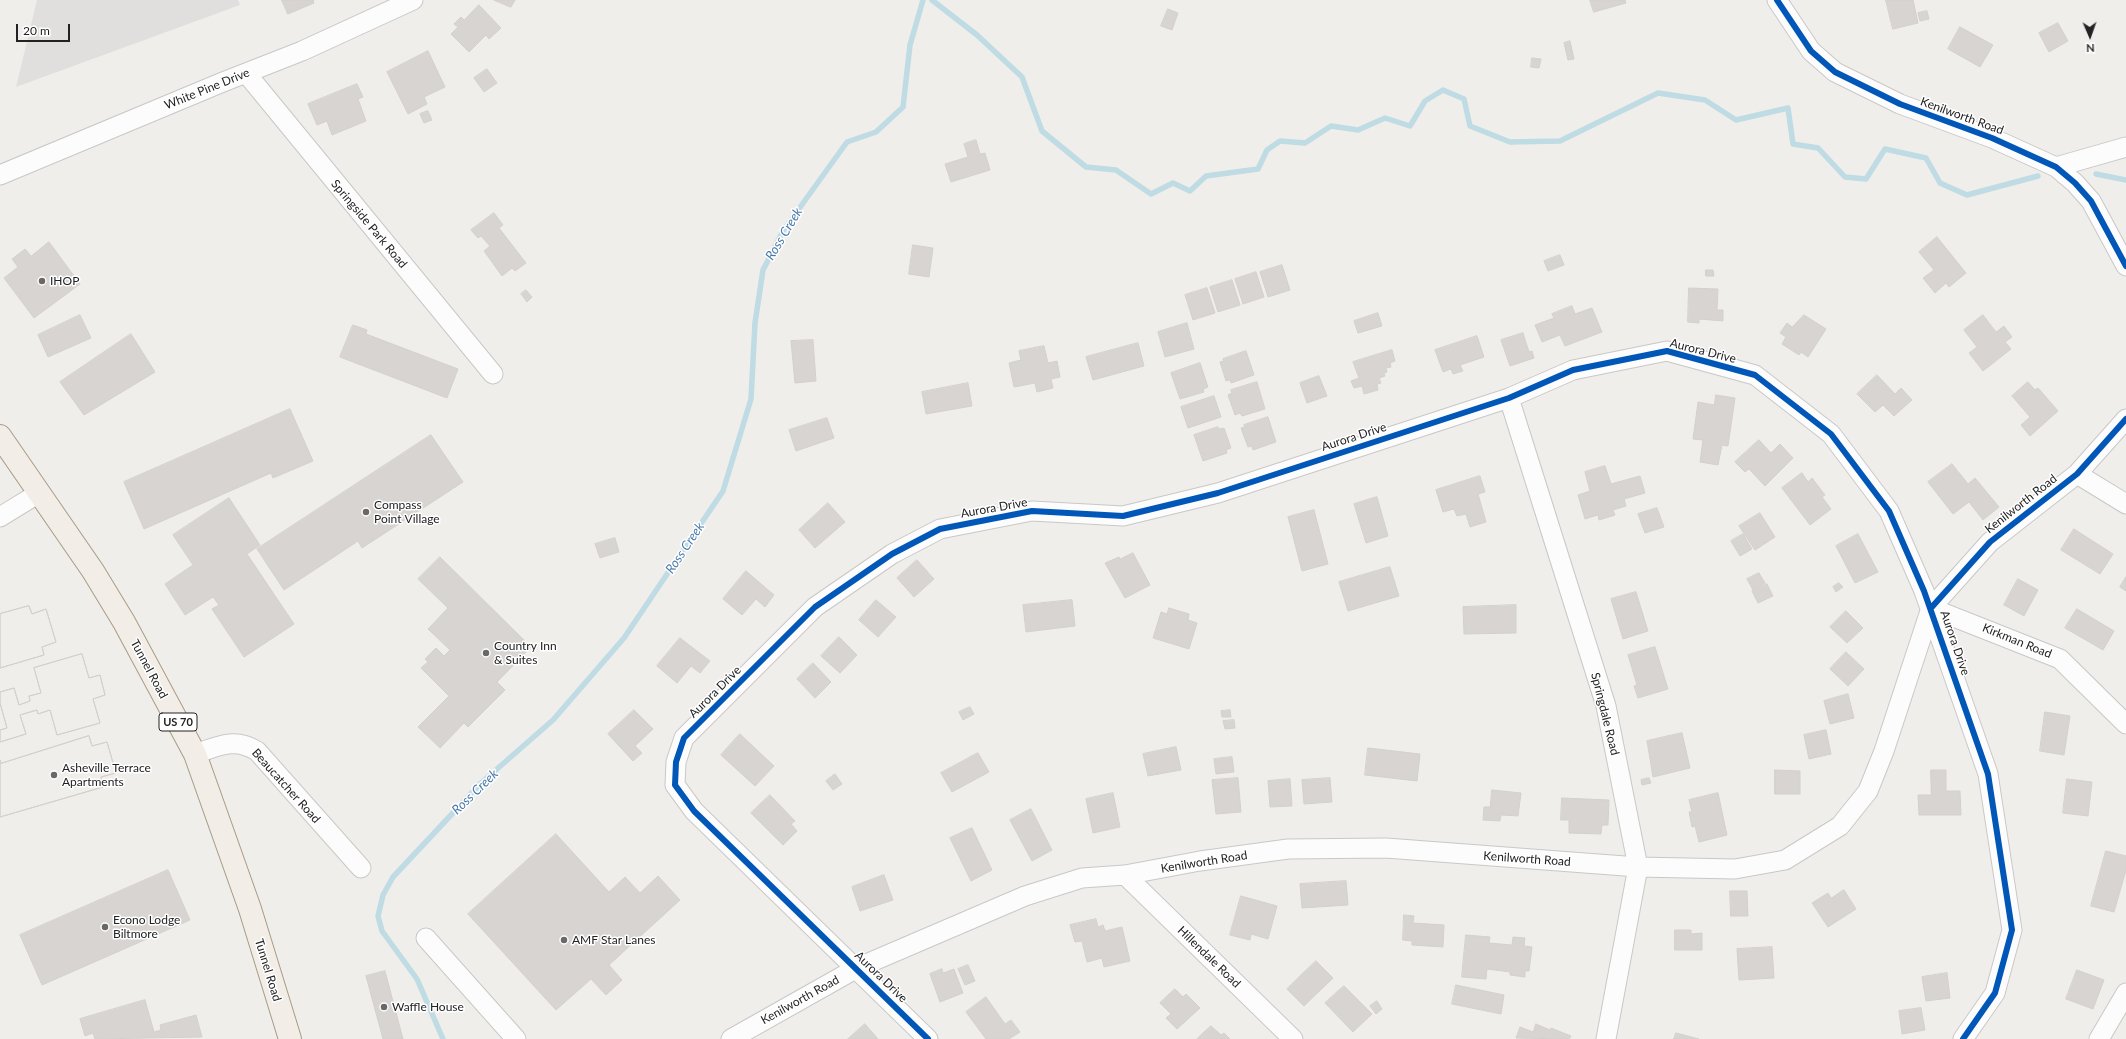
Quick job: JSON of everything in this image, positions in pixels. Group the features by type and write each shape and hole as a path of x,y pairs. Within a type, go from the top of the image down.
{"main road":[{"name":"Tunnel Road","path":"0,436 85,558 124,622 194,754 250,909 290,1039"}],"street":[{"name":"White Pine Drive","path":"0,175 302,51 413,0"},
{"name":"Kenilworth Road","path":"1777,0 1811,51 1835,72 1900,104 1999,141 2056,167 2075,183 2091,201 2126,266"},
{"name":"Springside Park Road","path":"246,73 493,374"},
{"path":"2056,167 2126,147"},
{"name":"Aurora Drive","path":"928,1039 694,811 674,785 676,762 684,738 815,607 892,554 940,529 1032,511 1123,516 1218,493 1509,398 1573,370 1667,351 1755,375 1831,434 1890,511 1931,608 1988,774 2012,930 1995,993 1963,1039"},
{"name":"Springdale Road","path":"1509,398 1606,706 1638,868 1606,1039"},
{"name":"Kenilworth Road","path":"731,1039 856,968 1025,896 1082,878 1125,875 1200,861 1288,849 1386,848 1638,868 1735,869 1784,860 1840,826 1868,791 1879,764 1931,608 1990,542 2077,474 2126,419"},
{"path":"2077,474 2126,504"},
{"path":"0,517 39,493"},
{"name":"Kirkman Road","path":"1931,608 2060,659 2126,724"},
{"name":"Beaucatcher Road","path":"194,754 233,743 246,744 257,752 360,868"},
{"name":"Hillendale Road","path":"1125,875 1293,1039"},
{"path":"426,938 516,1039"},
{"path":"2098,1039 2126,993"}],"shaded area":[{"path":"37,0 238,0 240,5 16,87"}],"building":[{"path":"282,0 313,0 314,3 288,14"},
{"path":"494,0 515,0 511,7"},
{"path":"1590,0 1625,0 1626,3 1594,12"},
{"path":"1886,0 1913,0 1918,23 1893,29"},
{"path":"479,5 501,28 489,39 486,35 469,52 451,34 458,27 454,24 461,17 464,20"},
{"path":"1168,9 1178,13 1172,30 1161,26"},
{"path":"1927,11 1929,19 1920,21 1918,13"},
{"path":"2058,23 2068,41 2049,52 2039,33"},
{"path":"1960,27 1993,45 1980,67 1948,49"},
{"path":"1570,41 1574,59 1568,60 1564,43"},
{"path":"428,51 445,87 424,97 427,104 408,114 387,72"},
{"path":"1532,58 1541,59 1539,68 1531,67"},
{"path":"487,69 497,83 484,92 474,78"},
{"path":"357,84 363,97 358,99 366,121 332,135 327,121 317,125 308,104"},
{"path":"428,111 432,120 424,123 420,114"},
{"path":"976,140 980,154 985,153 990,170 951,182 945,164 968,157 964,144"},
{"path":"494,213 503,225 499,228 526,263 515,271 512,268 502,276 484,251 490,246 481,236 478,238 471,230"},
{"path":"1937,237 1966,273 1949,287 1946,283 1935,293 1923,278 1934,270 1919,252"},
{"name":"IHOP","path":"49,242 80,284 34,318 4,278 18,267 12,259 25,249 31,256"},
{"path":"913,245 933,248 929,277 909,274"},
{"path":"1560,255 1564,265 1548,271 1544,261"},
{"path":"1282,265 1290,290 1268,297 1260,272"},
{"path":"1706,270 1713,270 1714,276 1706,276"},
{"path":"1256,272 1264,297 1243,304 1235,279"},
{"path":"1232,280 1240,305 1218,312 1210,287"},
{"path":"1207,288 1215,313 1193,320 1185,295"},
{"path":"1689,288 1718,289 1717,310 1723,310 1723,321 1699,319 1699,323 1688,322"},
{"path":"526,290 532,297 527,302 521,294"},
{"path":"1572,306 1575,314 1592,308 1602,332 1565,346 1560,335 1542,342 1535,325 1554,318 1552,314"},
{"path":"1378,313 1382,326 1358,333 1354,321"},
{"path":"80,315 91,338 48,357 38,335"},
{"path":"1804,315 1826,329 1808,357 1801,352 1799,355 1782,344 1786,337 1780,333 1787,323 1792,327"},
{"path":"1983,315 1996,332 2004,326 2012,337 2005,342 2011,349 1983,371 1969,353 1977,347 1964,330"},
{"path":"1187,323 1194,349 1165,357 1158,332"},
{"path":"353,325 367,330 366,334 458,369 447,398 340,357"},
{"path":"1523,333 1529,352 1532,351 1534,358 1510,366 1501,340"},
{"path":"131,334 155,372 84,415 60,382"},
{"path":"1477,336 1484,357 1460,365 1463,371 1453,374 1451,369 1443,372 1435,350"},
{"path":"813,340 816,381 795,383 791,341"},
{"path":"1138,343 1144,366 1093,380 1086,357"},
{"path":"1044,346 1048,363 1057,361 1060,377 1051,379 1053,388 1037,392 1035,383 1014,387 1009,363 1021,360 1019,351"},
{"path":"1392,350 1395,361 1390,363 1391,367 1386,368 1387,372 1384,373 1385,376 1379,378 1381,383 1377,384 1378,390 1364,394 1362,386 1354,388 1351,381 1359,378 1353,362"},
{"path":"1246,351 1254,375 1231,383 1230,380 1226,381 1220,362 1224,361 1223,359"},
{"path":"1200,363 1208,387 1203,389 1204,392 1180,399 1171,373"},
{"path":"1877,375 1895,394 1901,388 1912,400 1894,416 1883,405 1875,412 1857,394"},
{"path":"1319,376 1327,396 1307,403 1300,383"},
{"path":"1257,382 1265,409 1242,416 1240,413 1235,415 1228,395 1232,393 1231,390"},
{"path":"2028,382 2035,390 2038,388 2058,411 2030,436 2021,425 2030,417 2012,396"},
{"path":"968,383 972,406 926,414 922,392"},
{"path":"1716,395 1735,398 1728,446 1722,445 1718,465 1700,462 1703,440 1693,439 1698,402 1714,405"},
{"path":"1214,396 1221,417 1188,428 1181,407"},
{"path":"290,409 313,461 273,478 271,473 144,529 124,482"},
{"path":"1268,417 1276,442 1253,450 1252,446 1248,447 1241,428 1245,427 1244,425"},
{"path":"827,418 834,438 796,451 789,430"},
{"path":"1218,427 1219,429 1224,428 1231,448 1226,450 1227,453 1203,461 1194,435"},
{"name":"Compass Point Village","path":"431,435 463,482 362,548 358,541 284,590 257,549"},
{"path":"1759,440 1771,453 1780,444 1793,458 1765,486 1749,469 1745,472 1735,462"},
{"path":"1952,464 1968,484 1975,478 1999,507 1983,520 1969,502 1953,514 1928,482"},
{"path":"1605,466 1611,484 1640,476 1645,493 1624,499 1626,506 1613,510 1615,515 1599,520 1598,515 1585,519 1578,495 1590,491 1585,472"},
{"path":"1802,473 1808,482 1812,478 1825,495 1822,497 1831,509 1810,525 1782,488"},
{"path":"1480,476 1485,492 1478,494 1486,522 1470,527 1466,514 1457,516 1454,509 1443,512 1436,490"},
{"path":"1377,497 1388,536 1366,543 1354,504"},
{"path":"229,498 260,545 247,554 294,624 244,657 212,609 219,605 213,597 185,615 165,584 193,565 173,535"},
{"path":"828,503 845,522 815,548 799,530"},
{"path":"1657,508 1664,527 1645,533 1638,514"},
{"path":"1314,510 1328,564 1302,571 1288,517"},
{"path":"1760,513 1775,537 1755,550 1739,526"},
{"path":"2074,529 2113,554 2100,574 2061,550"},
{"path":"1743,534 1752,549 1740,556 1731,541"},
{"path":"1858,534 1878,572 1855,583 1836,546"},
{"path":"615,538 619,552 600,558 595,544"},
{"path":"1133,553 1150,585 1125,598 1105,563 1119,557 1120,559"},
{"name":"Country Inn & Suites","path":"440,557 531,647 497,682 505,690 468,727 464,723 440,748 418,727 449,696 421,668 428,662 425,659 436,648 444,656 450,650 428,629 448,608 418,579"},
{"path":"917,560 934,579 914,597 897,578"},
{"path":"1390,567 1399,596 1348,611 1339,582"},
{"path":"746,571 774,595 765,607 756,599 742,615 723,599"},
{"path":"1759,573 1765,583 1753,590 1747,579"},
{"path":"2126,577 2126,591 2120,587"},
{"path":"2018,579 2038,590 2024,616 2004,605"},
{"path":"1839,583 1843,587 1836,592 1833,587"},
{"path":"1767,584 1773,596 1758,603 1752,591"},
{"path":"1636,592 1648,631 1623,639 1611,599"},
{"path":"876,600 896,617 878,637 859,620"},
{"path":"1072,600 1075,626 1026,632 1023,605"},
{"path":"1516,605 1516,633 1464,634 1463,607"},
{"path":"29,606 32,614 46,609 56,642 42,647 44,655 0,668 0,614"},
{"path":"29,606 32,614 46,609 56,642 42,647 44,655 0,668 0,614"},
{"path":"1169,608 1189,614 1188,620 1197,623 1189,649 1153,638 1161,612 1167,614"},
{"path":"2077,609 2114,631 2103,650 2065,628"},
{"path":"1846,611 1863,628 1847,643 1830,627"},
{"path":"839,637 857,655 840,673 821,656"},
{"path":"680,638 710,661 700,673 691,666 677,683 657,666"},
{"path":"1655,647 1668,689 1638,698 1634,686 1637,685 1628,655"},
{"path":"1846,652 1864,669 1848,686 1830,669"},
{"name":"Asheville Terrace Apartments","path":"82,654 89,678 100,675 105,695 93,699 100,723 57,735 50,710 38,714 37,710 20,715 26,734 0,742 0,730 7,728 0,703 0,692 14,688 19,705 30,701 29,696 41,693 34,668"},
{"name":"Asheville Terrace Apartments","path":"82,654 89,678 100,675 105,695 93,699 100,723 57,735 50,710 38,714 37,710 20,715 26,734 0,742 0,730 7,728 0,703 0,692 14,688 19,705 30,701 29,696 41,693 34,668"},
{"path":"813,663 831,682 815,698 797,679"},
{"path":"1848,694 1854,718 1830,724 1824,701"},
{"path":"970,707 974,714 963,720 959,712"},
{"path":"634,710 653,729 635,746 642,753 633,761 608,734"},
{"path":"1230,710 1231,717 1222,717 1221,711"},
{"path":"2045,712 2070,716 2064,755 2040,751"},
{"path":"1234,720 1235,728 1225,729 1223,721"},
{"path":"1826,730 1831,754 1809,759 1804,735"},
{"path":"1682,733 1690,768 1653,777 1647,741"},
{"path":"740,734 774,766 755,786 721,755"},
{"name":"Asheville Terrace Apartments","path":"89,736 92,746 107,742 116,773 101,777 103,787 0,817 0,760 1,763"},
{"name":"Asheville Terrace Apartments","path":"89,736 92,746 107,742 116,773 101,777 103,787 0,817 0,760 1,763"},
{"path":"1176,747 1181,770 1148,776 1143,754"},
{"path":"1368,748 1420,754 1417,781 1365,775"},
{"path":"978,753 989,772 952,792 941,773"},
{"path":"1232,757 1234,772 1216,774 1214,759"},
{"path":"1775,770 1800,771 1800,794 1775,794"},
{"path":"1931,770 1946,770 1946,791 1960,791 1961,815 1919,815 1918,795 1931,795"},
{"path":"835,774 842,784 833,790 826,781"},
{"path":"1238,778 1241,812 1216,814 1212,780"},
{"path":"1330,778 1332,802 1304,804 1302,780"},
{"path":"1649,778 1651,783 1642,785 1641,780"},
{"path":"1290,779 1292,806 1270,807 1268,781"},
{"path":"2067,779 2092,782 2088,816 2063,813"},
{"path":"1492,790 1521,793 1518,816 1501,815 1500,821 1483,820 1484,807 1490,807"},
{"path":"1113,793 1120,827 1093,833 1086,799"},
{"path":"1718,793 1727,835 1699,842 1695,826 1692,827 1689,812 1692,812 1689,800"},
{"path":"770,795 795,821 791,824 797,831 783,845 751,813"},
{"path":"1562,798 1609,800 1608,825 1602,825 1601,834 1569,833 1569,820 1561,820"},
{"path":"1031,809 1052,850 1032,861 1010,820"},
{"path":"972,828 992,870 971,881 950,838"},
{"name":"AMF Star Lanes","path":"556,834 609,892 625,877 640,893 658,876 680,900 609,965 622,980 606,995 591,979 556,1010 468,914"},
{"path":"2106,851 2126,856 2126,870 2114,912 2091,906"},
{"name":"Econo Lodge Biltmore","path":"168,870 190,920 42,985 20,935"},
{"path":"884,875 893,900 860,911 852,887"},
{"path":"1346,881 1348,905 1302,908 1300,884"},
{"path":"1844,890 1856,909 1828,927 1812,903 1828,893 1831,898"},
{"path":"1730,891 1747,891 1748,916 1731,916"},
{"path":"1241,896 1277,906 1268,939 1251,934 1250,940 1230,935"},
{"path":"1404,915 1414,916 1413,923 1444,925 1443,947 1412,945 1412,941 1403,940"},
{"path":"1096,919 1098,927 1103,925 1105,931 1122,927 1130,961 1104,967 1102,958 1087,962 1082,941 1075,942 1070,925"},
{"path":"1675,930 1691,930 1691,934 1702,933 1702,950 1675,950"},
{"path":"1466,935 1490,937 1489,943 1512,945 1513,937 1525,938 1524,946 1532,947 1529,971 1525,971 1525,977 1510,975 1510,972 1487,969 1486,979 1462,977"},
{"path":"1772,947 1774,978 1739,980 1737,949"},
{"path":"1316,961 1333,978 1304,1006 1287,989"},
{"path":"968,965 975,981 965,985 958,969"},
{"path":"942,969 943,973 954,969 963,993 940,1002 930,974"},
{"path":"2077,970 2104,980 2093,1009 2066,999"},
{"name":"Waffle House","path":"385,971 403,1039 383,1039 366,976"},
{"path":"1947,973 1950,998 1926,1001 1922,977"},
{"path":"1456,985 1504,995 1501,1014 1452,1004"},
{"path":"1344,986 1372,1014 1353,1032 1325,1003"},
{"path":"1175,989 1183,997 1186,994 1200,1008 1177,1029 1166,1018 1171,1014 1160,1003"},
{"path":"986,997 1005,1024 1011,1020 1020,1032 1009,1039 986,1039 966,1012"},
{"path":"145,1000 154,1032 161,1030 160,1025 196,1015 202,1037 95,1039 93,1033 85,1036 80,1019"},
{"path":"1377,1001 1382,1009 1376,1014 1370,1006"},
{"path":"1921,1008 1925,1030 1902,1034 1899,1011"},
{"path":"865,1024 878,1039 848,1039"},
{"path":"1536,1024 1571,1036 1569,1039 1516,1038 1520,1027 1533,1032"},
{"path":"1211,1026 1221,1035 1224,1033 1230,1039 1197,1039"},
{"path":"1676,1033 1699,1039 1674,1039"}],"waterway":[{"name":"Ross Creek","path":"443,1039 417,979 382,931 378,916 383,895 393,877 481,783 553,720 624,638 723,491 751,399 755,323 763,270 783,231 847,142 876,132 903,107 910,45 923,0"},
{"path":"932,0 977,35 1022,77 1042,131 1086,167 1116,170 1151,194 1173,183 1190,191 1206,176 1258,169 1267,150 1280,141 1305,143 1331,126 1358,130 1385,118 1410,126 1425,101 1443,90 1464,99 1470,126 1510,142 1560,141 1658,93 1705,100 1736,120 1788,108 1793,144 1818,148 1845,177 1866,179 1885,149 1926,158 1940,183 1967,195 2038,176"},
{"path":"2096,174 2126,180"}],"cycle path":[{"path":"1777,0 1811,51 1835,72 1900,104 1992,138 2056,167 2075,183 2091,201 2126,266"},
{"path":"928,1039 694,811 675,785 676,762 684,738 815,607 892,554 940,529 1032,511 1123,516 1218,493 1509,398 1573,370 1667,351 1755,375 1831,434 1889,511 1924,591 1988,774 2012,930 1995,993 1963,1039"},
{"path":"1931,608 1990,542 2077,474 2126,419"}],"place":[{"name":"IHOP","path":"42,281"},
{"name":"Compass Point Village","path":"366,512"},
{"name":"Country Inn & Suites","path":"486,653"},
{"name":"Asheville Terrace Apartments","path":"54,775"},
{"name":"Econo Lodge Biltmore","path":"105,927"},
{"name":"AMF Star Lanes","path":"564,940"},
{"name":"Waffle House","path":"384,1007"}]}
